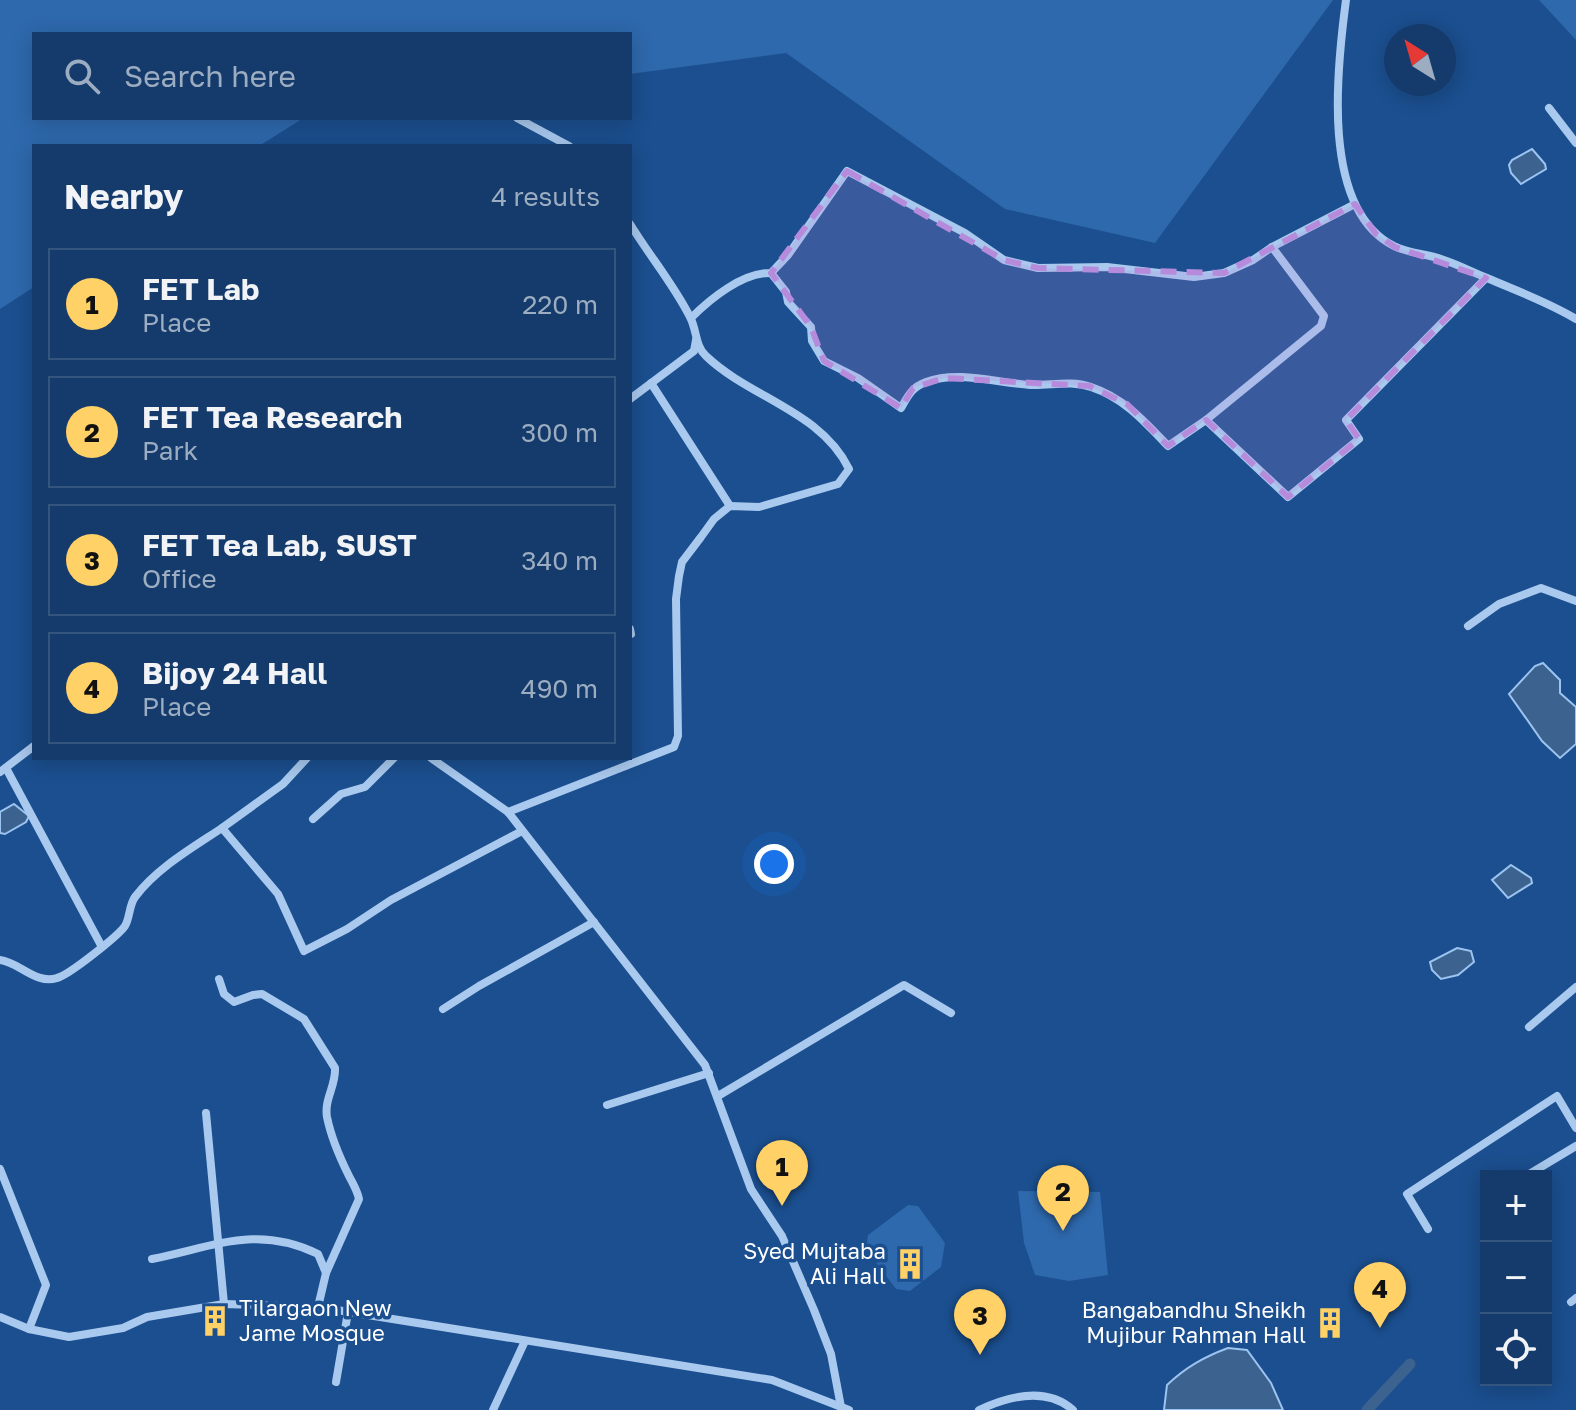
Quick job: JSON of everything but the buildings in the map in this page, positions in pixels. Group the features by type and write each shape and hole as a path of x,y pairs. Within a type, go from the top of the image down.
{"street":[{"path":"1346,0 1341,36 1340,157 1355,204 1376,234 1395,247 1444,260 1555,306 1576,319"},
{"path":"1549,108 1576,143"},
{"path":"520,120 564,144"},
{"path":"546,136 546,144"},
{"path":"691,318 715,295 760,273 771,273 788,255 847,171 965,233 1004,260 1038,268 1107,267 1194,277 1224,273 1355,204"},
{"path":"508,812 674,747 678,736 676,599 682,562 714,519 730,506 759,507 838,484 849,469 842,453 825,434 721,369 701,351 691,318 632,227"},
{"path":"771,273 786,292 788,302 811,327 812,341 824,361 858,378 901,408 913,388 944,378 1001,380 1030,385 1063,382 1089,386 1127,404 1168,446 1206,420 1321,326 1324,316 1272,247"},
{"path":"1206,420 1288,497 1359,439 1346,420 1486,278"},
{"path":"632,397 694,351 697,335"},
{"path":"651,383 730,506"},
{"path":"1468,626 1499,604 1541,588 1576,601"},
{"path":"32,748 3,770 102,947"},
{"path":"0,960 10,961 39,978 57,979 102,947 125,925 134,899 177,858 283,784 305,760"},
{"path":"313,819 341,794 365,787 392,760"},
{"path":"434,760 508,812 705,1065 751,1189 782,1236 814,1310 831,1354 845,1408"},
{"path":"222,828 278,894 304,951 347,929 391,900 522,831"},
{"path":"443,1009 594,922"},
{"path":"219,979 224,994 234,1002 262,994 304,1019 335,1068 336,1076 326,1103 327,1116 336,1147 359,1199 326,1273 318,1307"},
{"path":"718,1096 904,985 951,1013"},
{"path":"1529,1027 1576,987"},
{"path":"607,1105 709,1073"},
{"path":"1428,1229 1407,1194 1557,1096 1576,1128"},
{"path":"206,1113 224,1304"},
{"path":"1536,1170 1576,1146"},
{"path":"0,1169 46,1285 29,1329"},
{"path":"152,1259 217,1242 253,1237 304,1247 318,1254 326,1273"},
{"path":"0,1317 29,1329 69,1337 123,1328 147,1317 224,1304 318,1307 772,1380 845,1408"},
{"path":"336,1382 348,1312"},
{"path":"493,1410 525,1341"},
{"path":"979,1410 1006,1400 1040,1395 1057,1399 1073,1410"}],"highlighted area":[{"path":"847,171 1004,260 1038,268 1224,273 1355,204 1376,234 1395,247 1486,278 1346,420 1359,439 1288,497 1206,420 1168,446 1127,404 1089,386 944,378 913,388 901,408 824,361 811,327 771,273"}],"shaded area":[{"path":"0,0 1333,0 1155,243 1005,209 786,53 632,74 632,32 32,32 32,120 300,120 262,144 32,144 32,288 0,309"},
{"path":"1539,0 1576,0 1576,40"},
{"path":"1532,149 1546,169 1521,184 1511,173 1509,165"},
{"path":"1543,663 1560,680 1560,693 1576,707 1576,744 1560,758 1542,741 1509,694 1535,666"},
{"path":"14,804 29,816 26,822 5,834 0,833 0,812"},
{"path":"1511,865 1531,878 1532,883 1508,898 1492,880"},
{"path":"1457,948 1471,951 1474,962 1458,975 1441,979 1432,970 1430,962"},
{"path":"1018,1191 1100,1192 1108,1275 1069,1281 1035,1275 1024,1243"},
{"path":"908,1205 918,1206 945,1243 941,1267 910,1291 896,1289 866,1249 868,1235"},
{"path":"1228,1348 1247,1350 1271,1383 1283,1410 1164,1410 1167,1385 1196,1363"}],"waterway":[{"path":"1367,1410 1410,1364"}],"place":[{"name":"FET Lab","path":"782,1206"},
{"name":"FET Tea Research","path":"1063,1231"},
{"name":"Syed Mujtaba Ali Hall","path":"910,1264"},
{"name":"Tilargaon New Jame Mosque","path":"215,1321"},
{"name":"Bangabandhu Sheikh Mujibur Rahman Hall","path":"1330,1323"},
{"name":"Bijoy 24 Hall","path":"1380,1328"},
{"name":"FET Tea Lab, SUST","path":"980,1355"}]}
